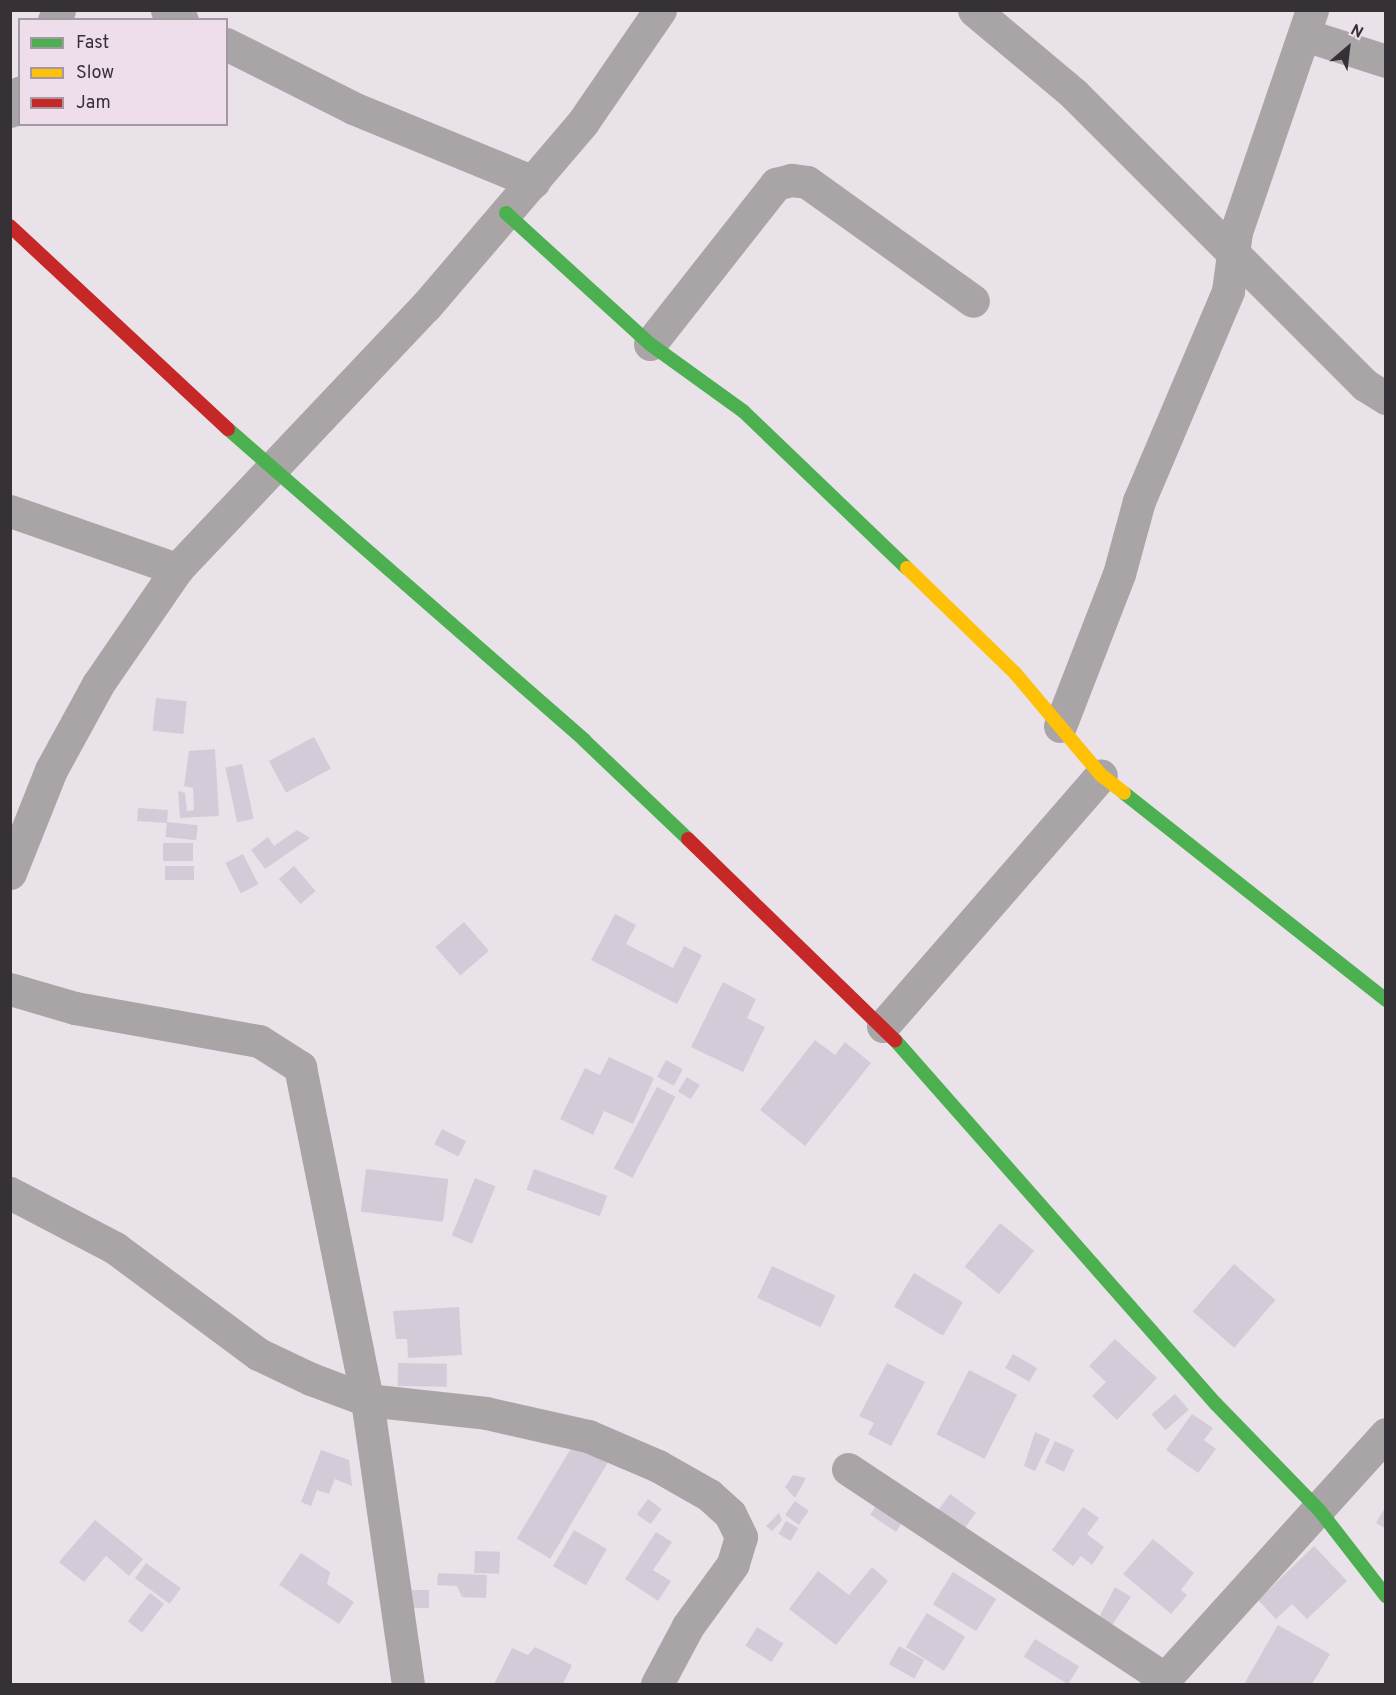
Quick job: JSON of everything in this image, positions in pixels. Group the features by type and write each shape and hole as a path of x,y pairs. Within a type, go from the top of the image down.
{"street":[{"path":"10,873 51,770 98,684 177,569 426,306 583,122 660,10"},
{"path":"974,10 1013,23 1074,94 1232,253 1365,385 1386,398"},
{"path":"1060,726 1119,574 1139,501 1228,291 1232,253 1308,23 1386,61"},
{"path":"228,45 354,108 533,182"},
{"path":"10,111 18,96"},
{"path":"650,344 776,184 791,180 807,182 973,301"},
{"path":"506,213 650,344 743,411 790,454 1015,673 1101,775 1386,1000"},
{"path":"10,226 271,470 584,740 884,1026 1215,1404 1320,1511 1386,1596"},
{"path":"10,511 177,569"},
{"path":"884,1026 1101,775"},
{"path":"10,989 75,1008 259,1041 300,1067 367,1400 408,1684"},
{"path":"10,1193 116,1248 258,1354 367,1400 486,1413 588,1436 658,1466 730,1514 741,1537 733,1564 688,1626 657,1684"},
{"path":"848,1469 1163,1682 1320,1511 1386,1434"}],"building":[{"path":"156,698 187,701 183,734 153,731"},
{"path":"314,737 331,769 286,793 269,761"},
{"path":"215,749 219,816 180,818 178,791 185,793 187,811 194,810 193,788 184,786 189,751"},
{"path":"242,764 254,819 237,822 225,768"},
{"path":"138,808 168,810 167,823 137,821"},
{"path":"167,822 198,825 196,840 165,837"},
{"path":"297,830 310,838 265,869 251,850 268,837 274,846"},
{"path":"163,843 193,843 193,861 163,861"},
{"path":"243,854 258,884 241,893 225,863"},
{"path":"165,866 194,866 194,880 165,880"},
{"path":"294,866 316,891 301,904 279,879"},
{"path":"615,914 636,925 626,944 673,968 684,946 702,955 677,1004 591,960"},
{"path":"464,922 489,951 460,976 435,947"},
{"path":"723,982 756,999 747,1018 765,1027 743,1072 691,1047"},
{"path":"815,1040 835,1055 845,1042 871,1063 805,1146 760,1110"},
{"path":"609,1057 654,1078 633,1124 604,1111 593,1135 560,1119 585,1068 600,1075"},
{"path":"666,1060 683,1069 674,1086 657,1077"},
{"path":"687,1077 700,1085 691,1099 678,1091"},
{"path":"657,1087 676,1097 632,1178 614,1168"},
{"path":"442,1129 466,1141 458,1156 434,1144"},
{"path":"366,1169 448,1179 443,1222 361,1212"},
{"path":"534,1169 607,1196 600,1216 526,1190"},
{"path":"475,1178 495,1186 472,1244 452,1235"},
{"path":"1000,1223 1034,1251 999,1294 965,1267"},
{"path":"1234,1264 1276,1300 1234,1348 1193,1312"},
{"path":"772,1266 835,1296 821,1327 757,1298"},
{"path":"914,1273 963,1302 943,1336 894,1306"},
{"path":"459,1307 462,1355 408,1358 407,1339 396,1339 393,1311"},
{"path":"1115,1339 1157,1378 1117,1420 1092,1396 1106,1382 1089,1366"},
{"path":"1013,1354 1037,1368 1029,1382 1005,1368"},
{"path":"398,1363 447,1364 447,1387 398,1386"},
{"path":"887,1363 925,1382 891,1446 868,1434 874,1423 859,1416"},
{"path":"969,1370 1017,1395 984,1459 936,1434"},
{"path":"1175,1394 1189,1410 1165,1430 1152,1414"},
{"path":"1192,1414 1213,1428 1204,1440 1216,1449 1198,1473 1166,1450"},
{"path":"1035,1432 1050,1439 1035,1471 1024,1466"},
{"path":"576,1440 609,1460 550,1559 517,1539"},
{"path":"1055,1441 1074,1450 1064,1472 1045,1463"},
{"path":"321,1450 349,1460 352,1486 335,1479 329,1494 317,1490 311,1506 301,1502"},
{"path":"793,1475 806,1478 795,1498 785,1487"},
{"path":"950,1494 976,1513 964,1530 938,1511"},
{"path":"881,1498 907,1515 896,1532 870,1515"},
{"path":"648,1499 662,1509 651,1524 637,1514"},
{"path":"795,1501 809,1511 799,1525 785,1515"},
{"path":"1386,1506 1386,1529 1376,1523"},
{"path":"1083,1507 1099,1518 1087,1534 1104,1547 1092,1565 1081,1556 1073,1566 1052,1550"},
{"path":"779,1513 782,1520 772,1531 766,1526"},
{"path":"95,1520 143,1559 129,1576 106,1556 84,1582 59,1562"},
{"path":"786,1521 798,1528 791,1541 778,1534"},
{"path":"574,1530 607,1549 586,1585 553,1566"},
{"path":"656,1532 672,1542 653,1570 671,1581 658,1601 625,1579"},
{"path":"1153,1539 1194,1573 1181,1590 1187,1595 1171,1614 1123,1574"},
{"path":"1314,1546 1347,1581 1307,1619 1292,1604 1276,1619 1258,1600"},
{"path":"475,1551 500,1552 499,1574 474,1573"},
{"path":"301,1553 330,1572 327,1584 354,1602 339,1624 279,1585"},
{"path":"146,1563 181,1588 170,1604 135,1578"},
{"path":"872,1567 888,1581 836,1645 789,1609 818,1571 849,1595"},
{"path":"953,1572 996,1599 976,1631 933,1604"},
{"path":"438,1573 487,1575 486,1598 462,1597 457,1586 437,1585"},
{"path":"1115,1587 1131,1597 1110,1628 1098,1619"},
{"path":"411,1590 429,1590 429,1608 411,1608"},
{"path":"150,1593 164,1604 142,1632 128,1621"},
{"path":"927,1613 965,1637 944,1671 906,1647"},
{"path":"1278,1625 1330,1654 1312,1684 1244,1684"},
{"path":"757,1627 783,1643 772,1662 745,1646"},
{"path":"1035,1639 1079,1667 1067,1684 1024,1657"},
{"path":"899,1646 924,1660 914,1678 889,1664"},
{"path":"535,1647 572,1665 563,1684 494,1684 512,1648 528,1655"}],"traffic: fast":[{"path":"506,213 650,344 743,411 907,568"},
{"path":"228,429 584,740 688,839"},
{"path":"1124,793 1386,1000"},
{"path":"895,1040 1216,1404 1320,1511 1386,1596"}],"traffic: slow":[{"path":"907,568 1015,673 1101,775 1124,793"}],"traffic: jam":[{"path":"10,226 228,429"},
{"path":"688,839 895,1040"}]}
